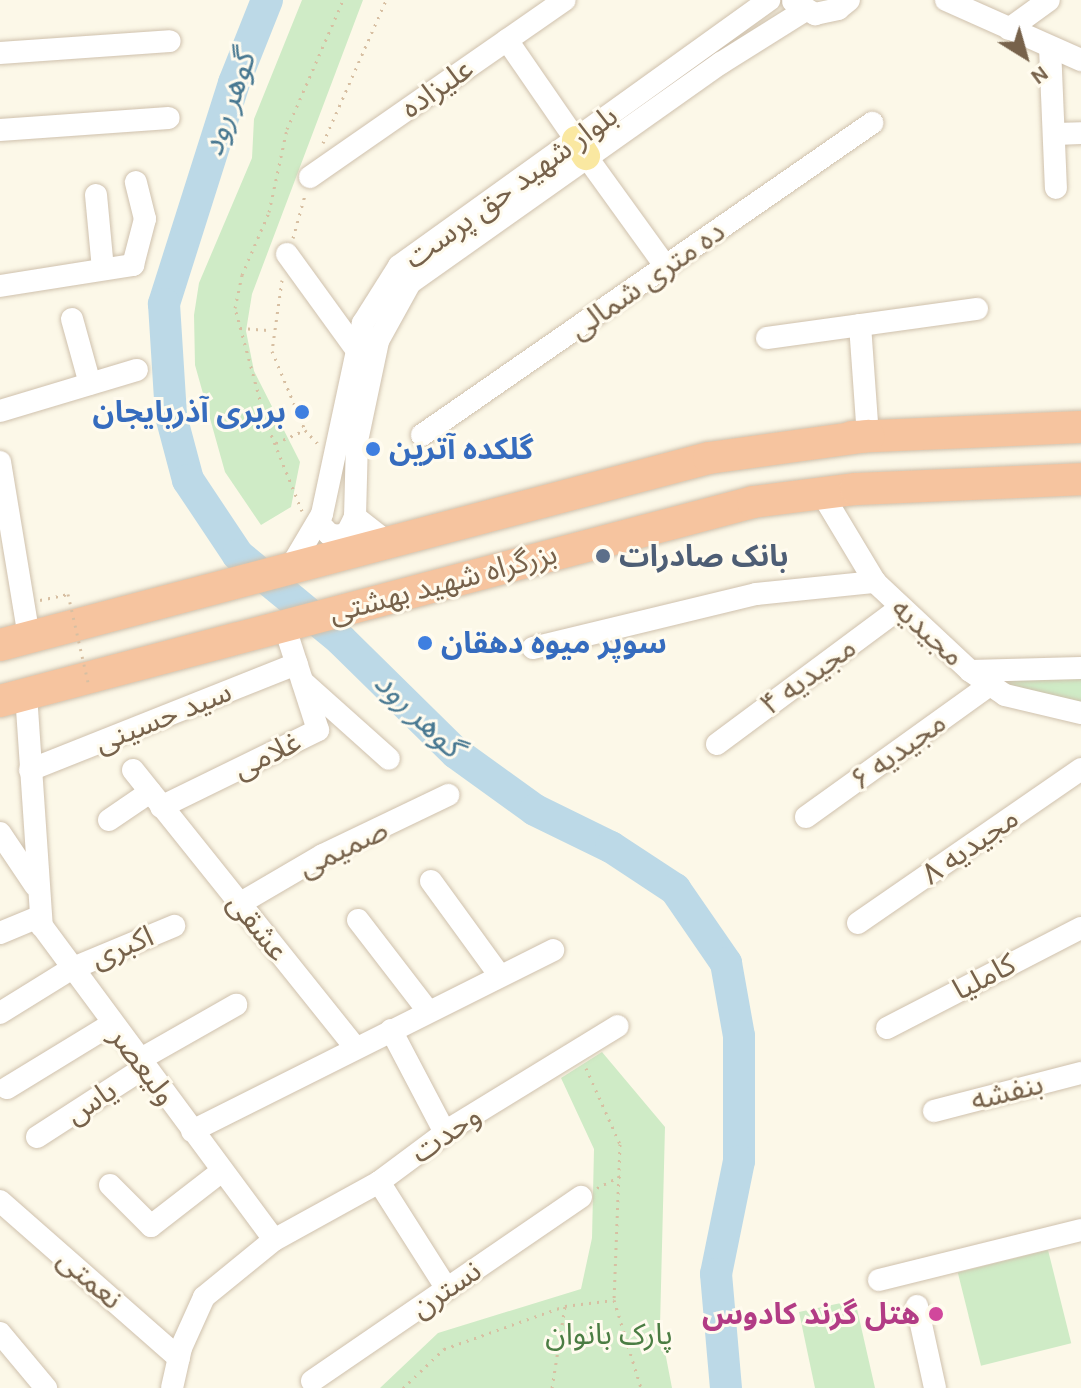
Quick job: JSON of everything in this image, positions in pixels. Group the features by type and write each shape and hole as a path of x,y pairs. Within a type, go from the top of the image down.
{"highway":[{"name":"بزرگراه شهید بهشتی","path":"15,641 290,568 319,530 387,542 709,458 860,437 1081,427"},
{"name":"بزرگراه شهید بهشتی","path":"13,698 281,632 390,597 724,508 821,492 1072,476"}],"street":[{"name":"علیزاده","path":"310,177 565,0"},
{"name":"بلوار شهید حق پرست","path":"355,517 357,441 367,378 390,311 410,283 769,0"},
{"path":"798,5 827,14 849,0"},
{"path":"946,0 1081,60"},
{"path":"1009,29 1049,0"},
{"name":"بلوار شهید حق پرست","path":"319,530 355,348 381,287 399,266 798,5"},
{"path":"507,40 666,267"},
{"path":"0,53 170,41"},
{"path":"1050,47 1056,188"},
{"path":"0,130 169,118"},
{"name":"ده متری شمالی","path":"422,435 872,123"},
{"path":"1056,134 1081,133"},
{"path":"0,286 133,265 145,219 136,182"},
{"path":"96,195 103,269"},
{"path":"287,254 355,348"},
{"path":"767,338 977,309"},
{"path":"72,319 90,384"},
{"path":"860,325 860,437"},
{"path":"0,411 137,370"},
{"path":"0,462 15,641"},
{"name":"مجیدیه","path":"821,492 875,582 899,609 970,671 1005,695 1081,713"},
{"path":"319,530 338,536 347,533 355,517 387,542"},
{"path":"533,648 756,594 875,582"},
{"name":"مجیدیه ۴","path":"717,744 899,609"},
{"name":"غلامی","path":"156,800 318,730 300,673 281,632"},
{"path":"970,671 1081,668"},
{"path":"300,673 389,759"},
{"name":"سید حسینی","path":"30,770 300,673"},
{"name":"مجیدیه ۶","path":"806,817 990,685"},
{"name":"ولیعصر","path":"13,698 30,770 41,916 71,969 274,1240"},
{"name":"مجیدیه ۸","path":"858,923 1081,769"},
{"name":"عشقی","path":"133,770 356,1048"},
{"name":"صمیمی","path":"239,904 323,855 448,795"},
{"path":"109,820 156,800"},
{"path":"0,833 38,890"},
{"path":"431,881 500,976"},
{"path":"0,933 41,916"},
{"path":"358,920 428,1011"},
{"name":"اکبری","path":"0,1013 71,969 174,926"},
{"name":"کاملیا","path":"887,1028 1081,928"},
{"path":"192,1131 553,950"},
{"name":"یاس","path":"37,1137 142,1064 236,1005"},
{"path":"7,1088 112,1024"},
{"name":"وحدت","path":"274,1240 379,1182 445,1133 576,1049 618,1026"},
{"path":"391,1030 445,1133"},
{"name":"بنفشه","path":"934,1111 1081,1073"},
{"path":"110,1185 151,1226 222,1171"},
{"path":"379,1182 447,1289"},
{"name":"نسترن","path":"312,1381 581,1197"},
{"name":"نعمتی","path":"0,1201 179,1358"},
{"path":"879,1280 1081,1230"},
{"path":"172,1388 179,1358 204,1297 274,1240"},
{"path":"917,1306 935,1388"},
{"path":"0,1333 46,1388"}],"path":[{"path":"319,530 306,519 274,443 235,308 242,275 269,212 287,129 343,0"},
{"path":"332,461 305,430 272,351 272,330 287,254 310,177 386,0"},
{"path":"240,328 272,330"},
{"path":"274,443 305,430"},
{"path":"48,598 68,594 88,682"},
{"path":"576,1049 606,1106 620,1144 622,1175 614,1300 641,1388"},
{"path":"581,1197 622,1175"},
{"path":"403,1388 444,1349 565,1306 614,1300"},
{"path":"552,1388 565,1306"}],"green space":[{"path":"302,0 363,0 252,294 246,331 254,371 300,462 291,507 261,525 225,472 195,365 194,315 199,283 252,158 254,119"},
{"path":"1081,675 1081,706 1003,687 1006,678"},
{"name":"پارک بانوان","path":"602,1052 665,1127 660,1326 672,1388 380,1388 438,1333 581,1289 592,1238 594,1149 561,1078"},
{"path":"1048,1250 1071,1343 981,1366 958,1272"},
{"path":"855,1300 875,1388 815,1388 799,1312"}],"waterway":[{"name":"گوهر رود","path":"267,0 234,83 164,304 171,416 188,480 238,555 341,640 456,753 535,810 611,847 675,889 726,963 739,1036 739,1161 716,1274 726,1388"}],"place":[{"name":"بربری آذربایجان","path":"302,412"},
{"name":"گلکده آترین","path":"373,449"},
{"name":"بانک صادرات","path":"603,556"},
{"name":"سوپر میوه دهقان","path":"425,643"},
{"name":"هتل گرند کادوس","path":"936,1314"}]}
